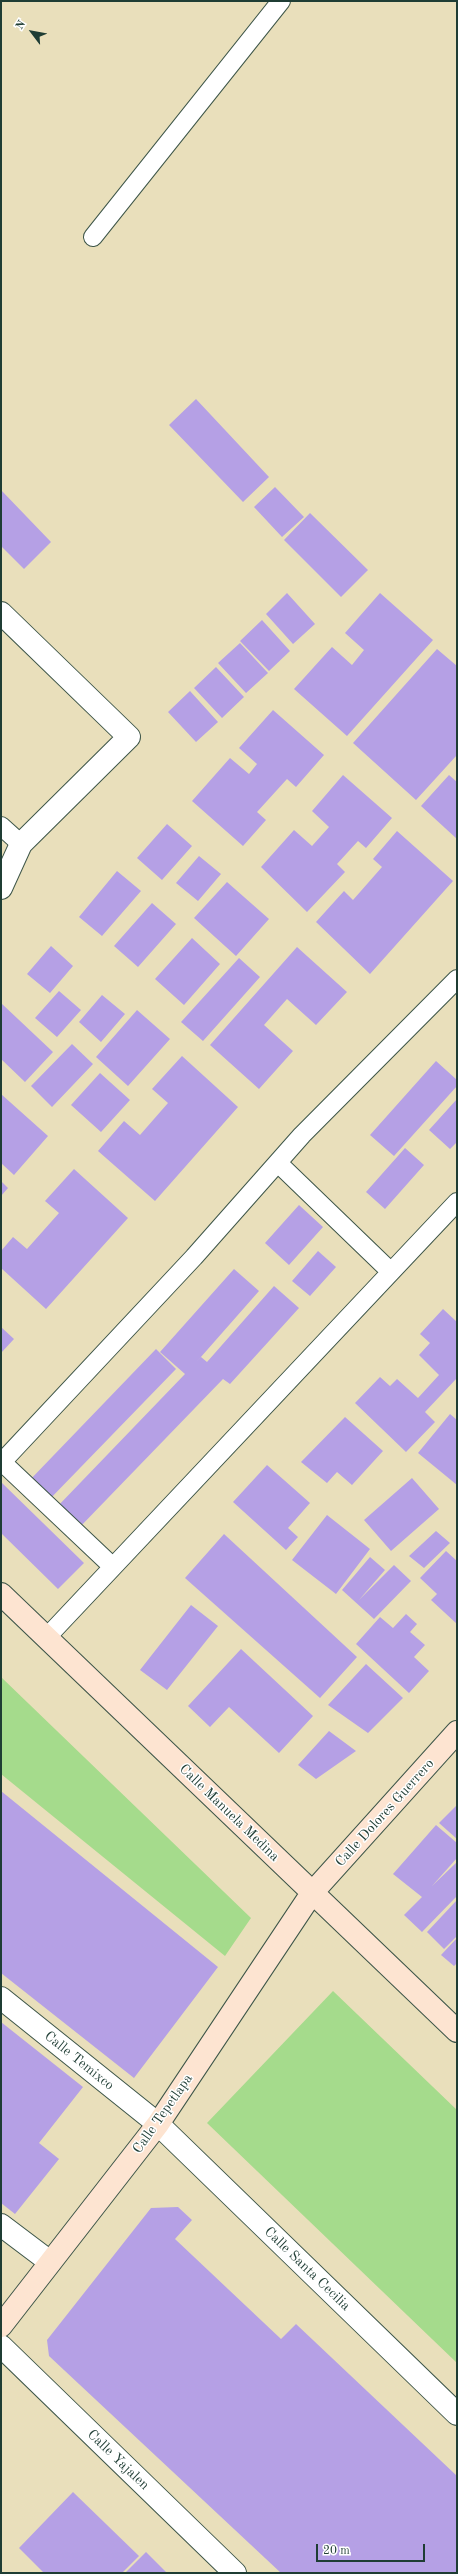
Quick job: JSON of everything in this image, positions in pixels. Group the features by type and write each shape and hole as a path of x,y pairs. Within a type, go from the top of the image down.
{"street":[{"path":"1,613 129,737 21,844 1,888"},
{"name":"Calle Manuela Medina","path":"1,1594 457,2031"},
{"name":"Calle Dolores Guerrero","path":"312,1893 457,1732"},
{"name":"Calle Tepetlapa","path":"1,2326 158,2124 312,1893"},
{"name":"Calle Temixco","path":"1,1998 158,2124"},
{"name":"Calle Santa Cecilia","path":"158,2124 457,2414"},
{"path":"1,2225 50,2262"},
{"name":"Calle Yajalen","path":"1,2346 235,2573"}],"lane":[{"path":"93,237 281,1"},
{"path":"1,826 21,844"},
{"path":"113,1567 2,1462 194,1257 302,1135 457,979"},
{"path":"278,1163 391,1272"},
{"path":"47,1638 457,1202"}],"green space":[{"path":"1,1677 251,1918 225,1956 1,1774"},
{"path":"333,1991 457,2110 457,2363 207,2123"}],"building":[{"path":"196,399 269,477 243,502 169,425"},
{"path":"275,487 304,517 282,537 254,507"},
{"path":"1,490 51,542 24,569 1,546"},
{"path":"310,513 368,570 341,597 284,540"},
{"path":"287,593 315,624 293,644 266,614"},
{"path":"380,593 433,640 347,736 294,689 332,647 352,665 364,650 345,633"},
{"path":"262,620 290,651 269,671 240,641"},
{"path":"240,643 268,673 246,693 218,663"},
{"path":"437,649 457,666 457,755 416,800 353,743"},
{"path":"216,667 244,697 222,718 194,688"},
{"path":"190,691 218,722 196,742 168,712"},
{"path":"273,710 324,755 296,787 287,779 257,812 266,820 243,846 192,801 230,758 249,774 257,764 239,748"},
{"path":"343,775 392,818 366,848 358,841 337,864 345,872 307,912 261,867 294,830 312,846 329,827 312,811"},
{"path":"449,775 457,782 457,839 421,806"},
{"path":"167,824 192,846 162,880 137,858"},
{"path":"397,831 453,881 370,974 316,922 344,891 353,900 382,867 373,859"},
{"path":"199,856 221,874 198,901 176,883"},
{"path":"117,871 141,891 102,936 79,917"},
{"path":"227,882 269,919 236,956 194,918"},
{"path":"152,903 176,924 138,967 114,946"},
{"path":"192,938 220,964 184,1005 155,979"},
{"path":"51,946 73,966 50,993 27,974"},
{"path":"297,947 347,992 316,1025 287,999 264,1025 293,1051 259,1089 210,1045"},
{"path":"239,958 260,977 203,1041 181,1022"},
{"path":"59,991 81,1010 57,1037 35,1018"},
{"path":"102,995 125,1014 101,1042 79,1022"},
{"path":"1,1003 53,1052 25,1082 1,1059"},
{"path":"137,1010 170,1039 128,1086 96,1057"},
{"path":"72,1044 93,1064 52,1107 31,1086"},
{"path":"182,1056 238,1107 155,1201 98,1151 124,1121 140,1135 168,1103 152,1089"},
{"path":"436,1061 457,1080 457,1086 394,1156 370,1135"},
{"path":"100,1073 130,1100 101,1132 71,1105"},
{"path":"1,1094 48,1136 14,1175 1,1163"},
{"path":"457,1099 457,1142 450,1149 429,1130"},
{"path":"405,1148 424,1165 385,1209 366,1192"},
{"path":"74,1169 128,1218 46,1309 1,1268 1,1251 13,1237 27,1249 59,1213 45,1201"},
{"path":"1,1181 8,1188 1,1196"},
{"path":"299,1205 323,1227 289,1265 265,1243"},
{"path":"318,1251 336,1267 310,1296 292,1281"},
{"path":"234,1269 259,1291 193,1366 201,1357 207,1362 274,1286 299,1308 230,1384 223,1379 78,1529 56,1508 185,1374 160,1352"},
{"path":"443,1309 457,1322 457,1378 425,1412 435,1422 406,1452 355,1403 380,1377 390,1386 397,1379 418,1398 439,1375 419,1355 430,1343 420,1334"},
{"path":"1,1327 14,1339 1,1353"},
{"path":"156,1349 176,1369 47,1502 27,1483"},
{"path":"450,1414 457,1420 457,1485 418,1453"},
{"path":"345,1417 383,1451 352,1485 337,1472 327,1483 301,1462"},
{"path":"267,1465 310,1503 288,1528 298,1537 286,1550 233,1502"},
{"path":"412,1478 439,1509 391,1551 364,1520"},
{"path":"1,1482 84,1563 58,1589 1,1533"},
{"path":"327,1515 370,1549 336,1594 292,1560"},
{"path":"436,1531 450,1543 424,1568 409,1556"},
{"path":"224,1534 357,1657 320,1698 185,1578"},
{"path":"446,1551 457,1561 457,1624 431,1600 437,1594 420,1578"},
{"path":"370,1557 385,1570 359,1600 394,1565 411,1581 374,1619 342,1590"},
{"path":"191,1605 218,1626 167,1690 140,1670"},
{"path":"406,1614 417,1624 410,1632 425,1645 414,1657 429,1671 409,1693 356,1644 380,1617 393,1628"},
{"path":"241,1649 313,1716 279,1753 229,1707 210,1727 188,1706"},
{"path":"366,1664 403,1698 368,1733 328,1705"},
{"path":"329,1731 356,1751 316,1779 298,1765"},
{"path":"1,1791 218,1967 134,2078 1,1973"},
{"path":"457,1805 457,1839 439,1823"},
{"path":"436,1825 457,1843 457,1858 432,1886 457,1862 457,1896 422,1932 404,1915 422,1897 393,1874"},
{"path":"457,1900 457,1936 444,1949 427,1932"},
{"path":"457,1938 457,1963 454,1966 441,1955"},
{"path":"1,2022 83,2087 39,2143 59,2159 15,2214 1,2203"},
{"path":"178,2207 192,2220 175,2239 281,2339 296,2324 457,2476 457,2573 281,2573 49,2356 47,2340 151,2208"},
{"path":"73,2492 139,2556 122,2573 44,2573 19,2548"},
{"path":"146,2552 167,2573 125,2573"}]}
